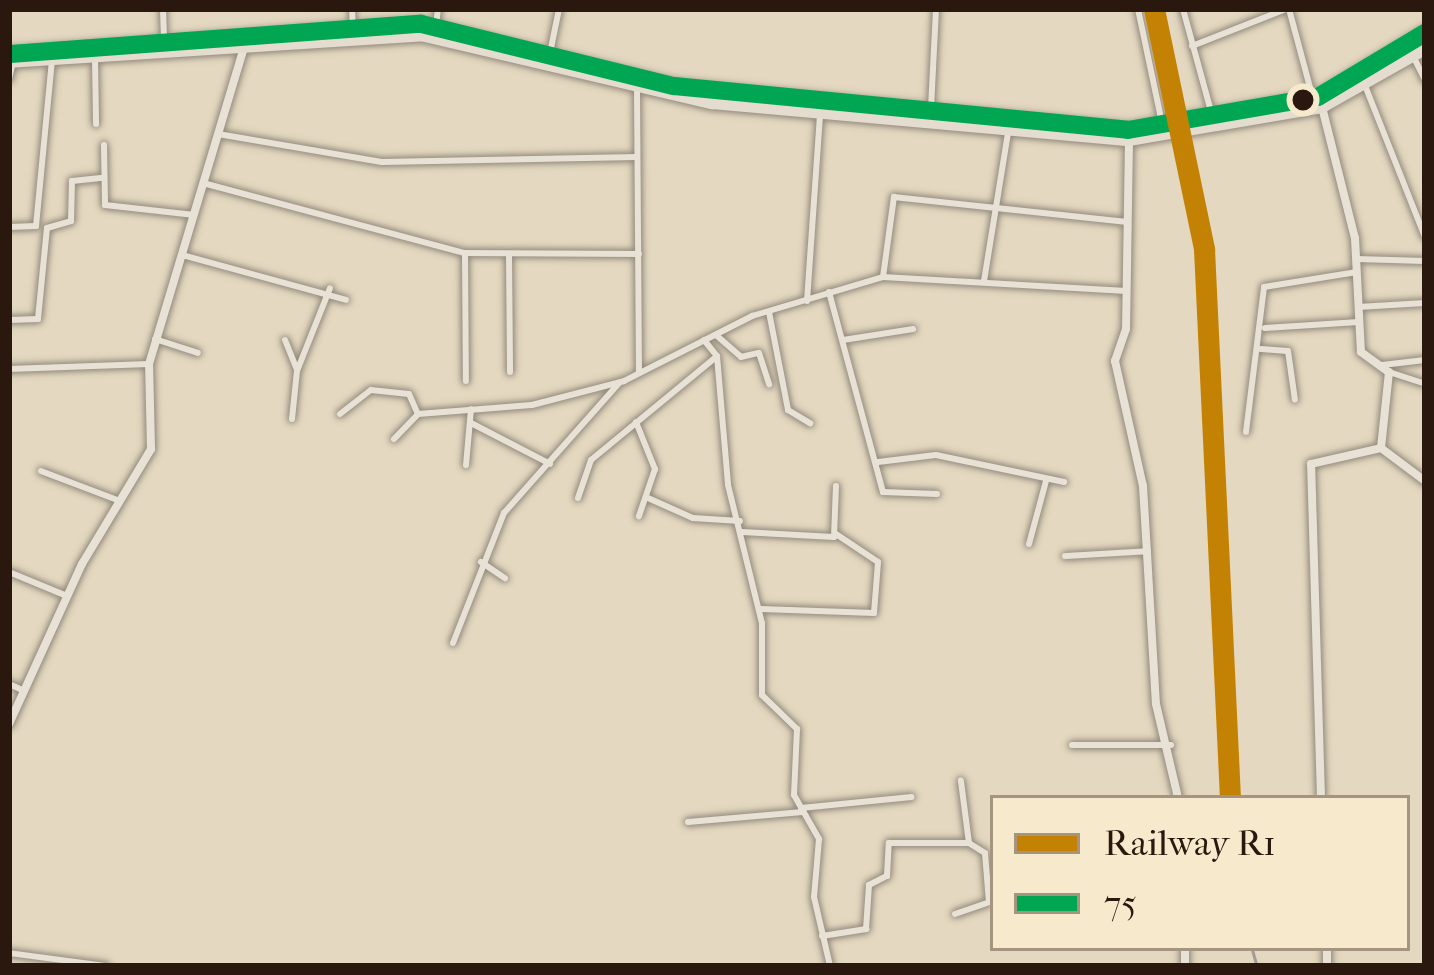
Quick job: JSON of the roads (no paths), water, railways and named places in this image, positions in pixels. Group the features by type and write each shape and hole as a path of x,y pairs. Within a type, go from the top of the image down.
{"highway":[{"path":"10,60 243,50 328,39 353,31 436,26 549,57 820,115 1129,140 1317,103 1366,88 1425,33"},
{"path":"10,60 164,46 439,36 637,90 1163,134"},
{"path":"1317,103 1420,54"}],"street":[{"path":"163,9 164,46"},
{"path":"352,9 353,31"},
{"path":"436,26 438,9"},
{"path":"549,57 559,9"},
{"path":"930,118 936,9"},
{"path":"1138,9 1163,134"},
{"path":"1183,9 1215,125"},
{"path":"1192,46 1288,9 1356,260 1361,352 1385,368 1425,383"},
{"path":"9,724 68,596 151,448 148,364 243,50"},
{"path":"1420,54 1425,80"},
{"path":"95,58 96,124"},
{"path":"9,79 10,60"},
{"path":"36,226 52,60"},
{"path":"1366,88 1425,237"},
{"path":"637,90 639,373"},
{"path":"807,301 820,115"},
{"path":"984,280 1008,133"},
{"path":"218,134 382,161 636,157"},
{"path":"1129,140 1127,291 1115,361 1148,551 1156,704 1171,745 1178,795"},
{"path":"104,145 105,205 194,215"},
{"path":"9,226 71,221 72,182 103,178"},
{"path":"203,183 465,253 639,254"},
{"path":"883,277 894,196 1127,222"},
{"path":"9,320 38,319 48,226"},
{"path":"465,253 466,381"},
{"path":"509,254 510,372"},
{"path":"182,255 292,289 330,287 346,301"},
{"path":"1356,260 1425,260"},
{"path":"1246,432 1248,368 1261,349 1267,284 1357,272"},
{"path":"394,439 418,414 620,382 769,312 883,277 1127,291"},
{"path":"292,419 297,370 330,287"},
{"path":"829,292 883,492 937,494"},
{"path":"1358,308 1425,303"},
{"path":"769,312 788,410 810,423"},
{"path":"1264,328 1359,322"},
{"path":"843,340 913,329"},
{"path":"716,334 741,356 759,353 769,384"},
{"path":"155,339 198,353"},
{"path":"285,340 297,370"},
{"path":"704,340 717,356 740,520 759,609 762,695 797,729 802,810 819,838 822,937 830,966"},
{"path":"1261,349 1288,351 1294,400"},
{"path":"578,498 590,460 717,356"},
{"path":"1385,368 1425,360"},
{"path":"9,369 148,364"},
{"path":"1381,448 1385,368"},
{"path":"453,643 481,562 505,513 620,382"},
{"path":"340,414 371,390 409,394 418,414"},
{"path":"466,465 470,409"},
{"path":"636,422 653,460 639,516"},
{"path":"471,423 550,464"},
{"path":"1321,795 1311,464 1381,448 1425,481"},
{"path":"878,462 936,455 1064,482"},
{"path":"41,471 120,501"},
{"path":"1029,544 1046,481"},
{"path":"836,486 836,534"},
{"path":"647,498 692,518 740,520"},
{"path":"742,532 836,534 878,562 874,613 759,609"},
{"path":"1065,556 1148,551"},
{"path":"481,562 505,578"},
{"path":"9,572 68,596"},
{"path":"9,683 25,691"},
{"path":"1072,746 1171,745"},
{"path":"961,781 968,843"},
{"path":"688,822 911,797"},
{"path":"822,937 866,929 889,843 968,843 985,853 989,902 955,914"},
{"path":"9,953 106,966"},
{"path":"19,966 21,956"}],"railway":[{"path":"1225,706 1230,795"},
{"path":"1253,951 1257,966"}],"rail line":[{"name":"R1","path":"1154,9 1204,249 1230,795"}]}
